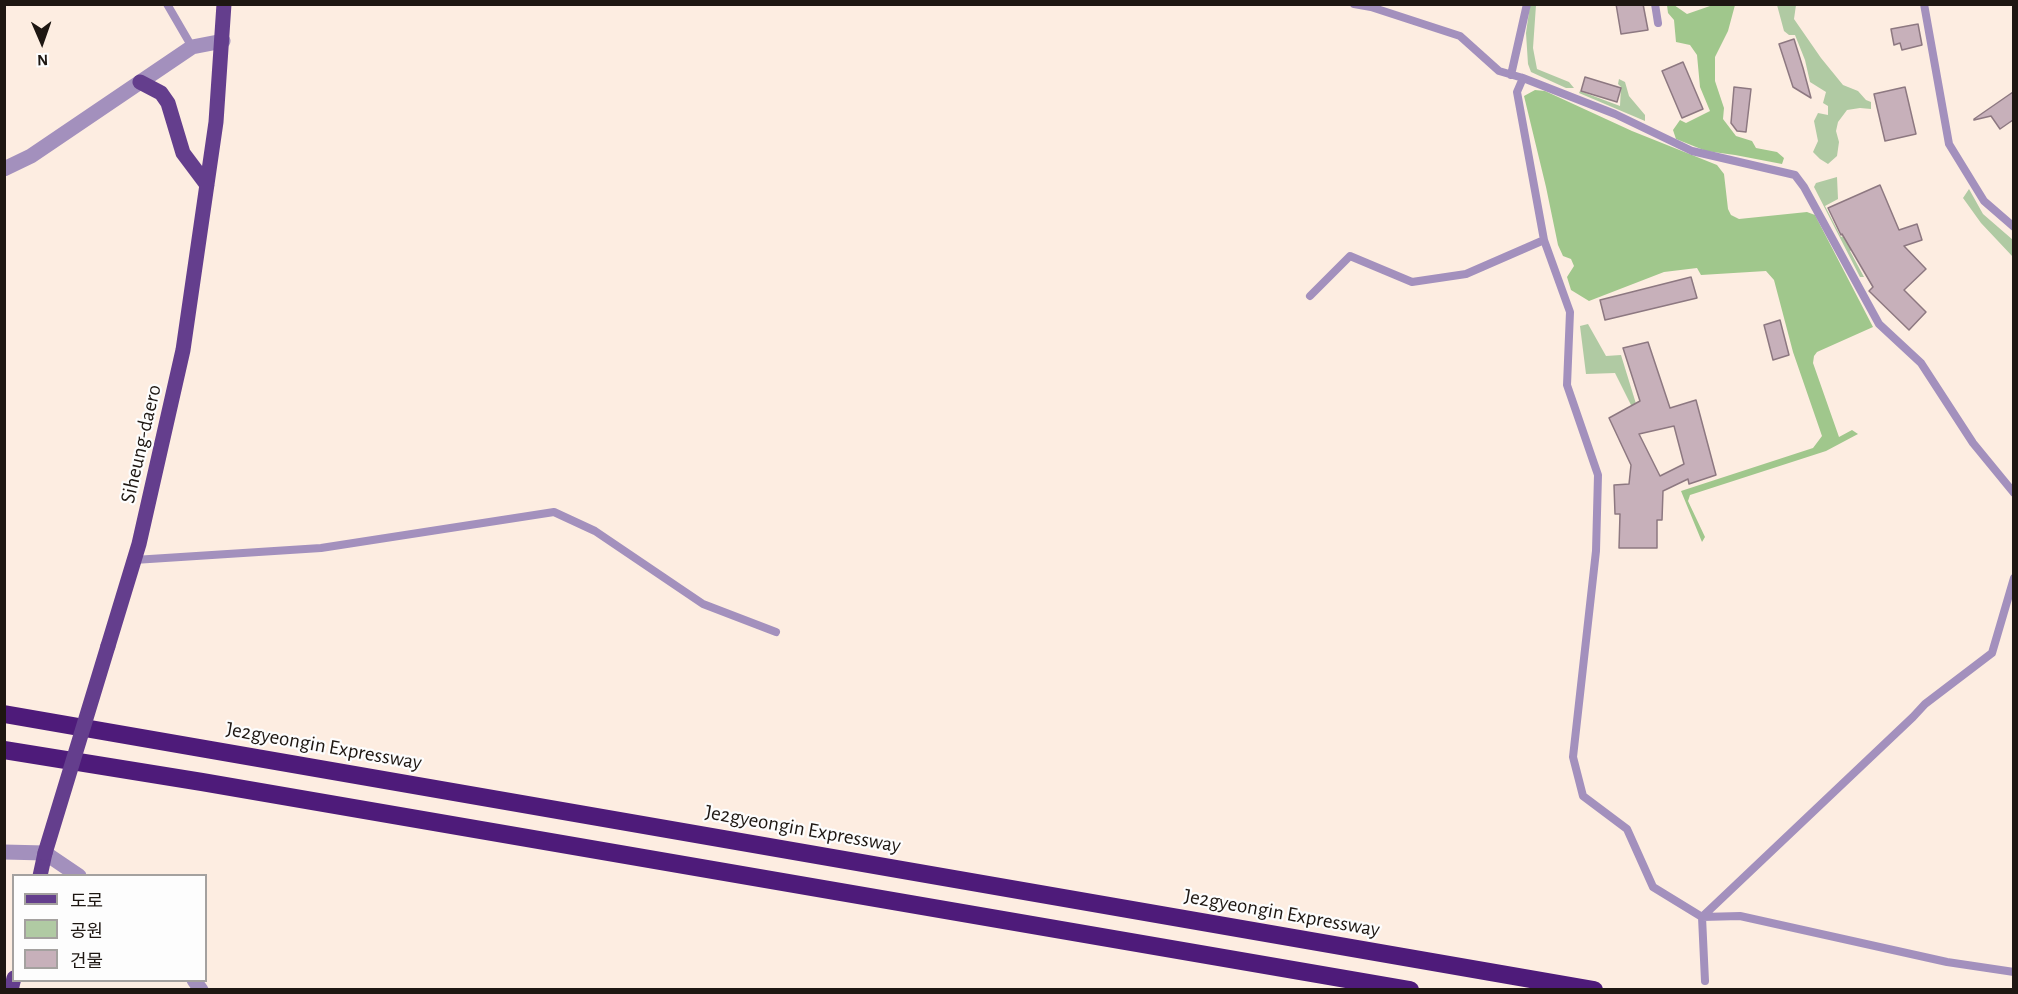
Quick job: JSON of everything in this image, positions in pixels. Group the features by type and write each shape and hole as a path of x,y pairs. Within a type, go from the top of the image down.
{"highway":[{"name":"Je2gyeongin Expressway","path":"4,714 1594,990"},
{"path":"4,750 1410,990"},
{"path":"1315,973 1379,990"}],"main road":[{"name":"Siheung-daero","path":"40,874 134,560 157,472 183,350 216,122 226,6"},
{"path":"140,82 153,87 168,103 183,153 207,185"}],"street":[{"path":"4,169 31,156 192,47 223,41"},
{"path":"4,852 45,853 76,874"}],"lane":[{"path":"167,4 192,47"},
{"path":"1354,4 1371,7 1461,36 1499,71 1615,114 1692,151 1795,175 1804,187 1879,324 1921,363 1973,443 2013,494"},
{"path":"1511,75 1527,4"},
{"path":"1655,4 1659,23"},
{"path":"1924,4 1949,144 1984,201 2013,227"},
{"path":"1523,78 1517,92 1544,240 1570,312 1567,385 1598,475 1596,551 1573,757 1583,796 1627,829 1653,887 1702,917 1740,916 1947,962 2013,972"},
{"path":"1310,296 1350,255 1412,282 1466,274 1544,240"},
{"path":"134,560 321,548 554,512 595,531 704,604 776,632"},
{"path":"1705,981 1702,917 1925,704 1992,653 2013,578"}],"green space":[{"path":"1530,5 1536,5 1533,48 1537,69 1569,82 1574,88 1566,88 1531,72 1528,64 1526,33"},
{"path":"1667,5 1674,5 1687,14 1711,5 1735,5 1728,31 1715,57 1715,81 1724,108 1723,119 1736,136 1752,141 1756,148 1777,152 1784,158 1782,164 1706,151 1676,139 1673,130 1680,120 1686,123 1710,111 1700,87 1697,55 1690,45 1676,42 1674,20 1668,13"},
{"path":"1777,5 1796,5 1794,19 1821,58 1843,85 1858,91 1871,102 1871,109 1847,110 1838,122 1837,156 1828,164 1813,152 1818,141 1814,121 1818,113 1828,115 1828,106 1823,103 1826,92 1810,82 1805,60 1795,35 1789,35 1784,31"},
{"path":"1619,79 1625,82 1629,96 1645,115 1645,121 1579,93 1580,91 1620,106"},
{"path":"1535,90 1545,91 1632,131 1717,165 1724,174 1728,209 1731,215 1739,219 1807,212 1815,215 1873,327 1817,352 1813,363 1839,437 1852,430 1858,434 1826,451 1690,495 1688,501 1705,537 1702,542 1681,491 1813,448 1822,436 1793,352 1774,280 1766,271 1701,275 1697,268 1664,272 1589,301 1571,290 1567,277 1574,266 1571,259 1563,256 1558,245 1524,96"},
{"path":"1837,177 1838,199 1825,206 1841,237 1862,228 1867,242 1850,251 1864,277 1860,277 1814,187 1816,183"},
{"path":"1969,189 1983,214 2013,240 2013,257 1981,223 1963,198"},
{"path":"1588,324 1606,356 1621,355 1641,420 1635,413 1615,373 1586,374 1580,326"}],"building":[{"path":"1616,4 1643,4 1648,30 1621,34"},
{"path":"1918,24 1922,45 1902,50 1900,43 1894,45 1891,29"},
{"path":"1794,39 1811,98 1793,87 1779,44"},
{"path":"1683,62 1703,109 1682,118 1662,71"},
{"path":"1585,77 1621,88 1617,102 1581,91"},
{"path":"1734,87 1751,89 1746,132 1737,131 1731,123"},
{"path":"1905,87 1916,134 1885,141 1874,94"},
{"path":"2013,92 2013,120 2000,129 1991,116 1974,120 1974,119"},
{"path":"1880,185 1899,230 1917,224 1922,240 1904,246 1926,269 1904,290 1926,312 1909,330 1869,291 1873,287 1841,235 1828,208"},
{"path":"1691,277 1697,298 1605,320 1600,300"},
{"path":"1780,320 1789,355 1773,360 1764,325"},
{"path":"1648,342 1670,408 1696,400 1716,475 1689,484 1688,479 1663,491 1662,520 1657,520 1657,548 1619,548 1620,514 1615,514 1614,485 1629,484 1631,465 1609,418 1640,401 1623,348","holes":["1674,426 1684,464 1660,476 1639,434"]}]}
